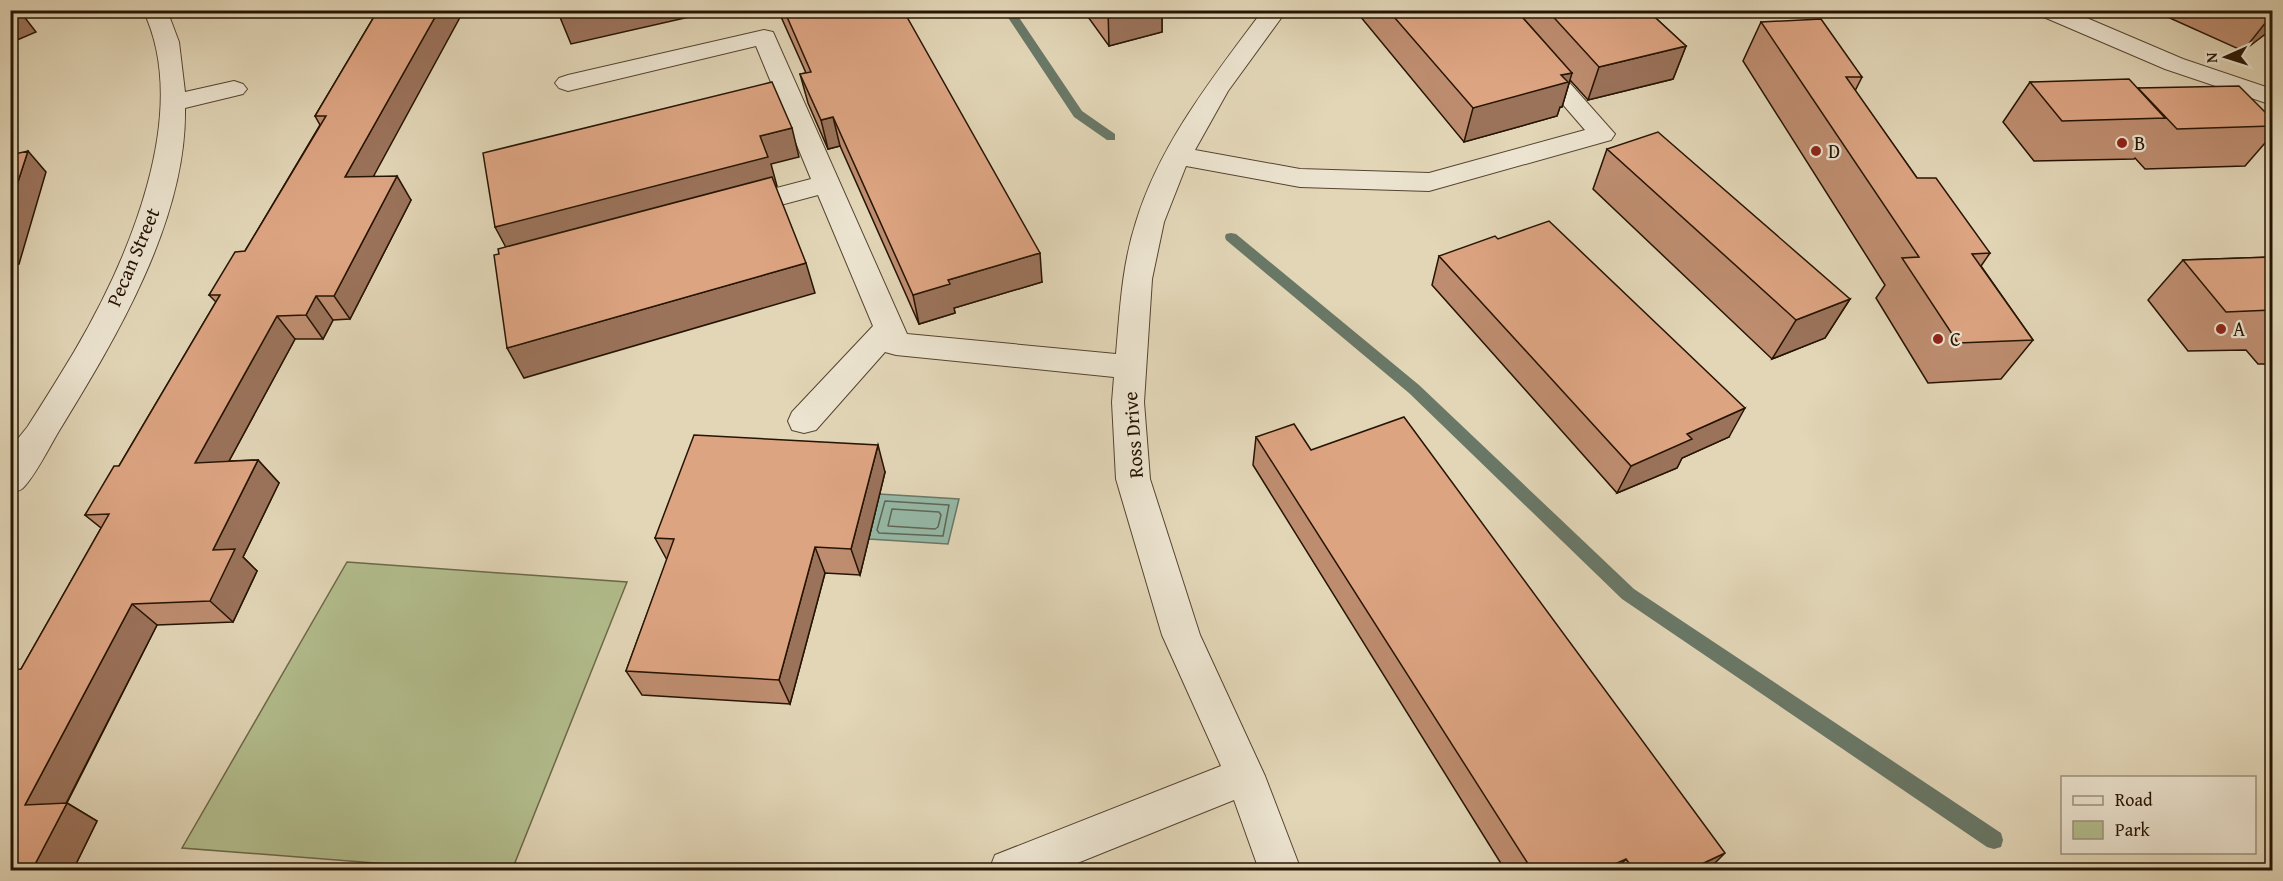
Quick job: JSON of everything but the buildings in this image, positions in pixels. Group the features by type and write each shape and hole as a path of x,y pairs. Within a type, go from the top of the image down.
{"street":[{"name":"Pecan Street","path":"10,480 88,359 149,229 168,161 175,102 170,51 155,10"},
{"name":"Ross Drive","path":"1276,10 1216,90 1170,170 1150,222 1137,279 1128,402 1134,479 1181,635 1245,776 1280,870"},
{"path":"1178,156 1299,178 1430,182 1602,134 1492,10"},
{"path":"2048,10 2174,64 2272,98"},
{"path":"568,83 764,37 896,344 1130,367"},
{"path":"175,102 234,89"},
{"path":"713,214 827,184"},
{"path":"804,421 889,328"},
{"path":"1010,870 1245,776"}],"green space":[{"path":"347,562 627,582 512,870 464,870 182,848"}],"water":[{"path":"879,494 959,499 948,544 869,539"}],"waterway":[{"path":"1008,10 1078,114 1111,137"},
{"path":"1231,237 1414,389 1628,594 1994,840"}],"place":[{"name":"B","path":"2122,143"},
{"name":"D","path":"1816,151"},
{"name":"A","path":"2221,329"},
{"name":"C","path":"1938,339"}]}
